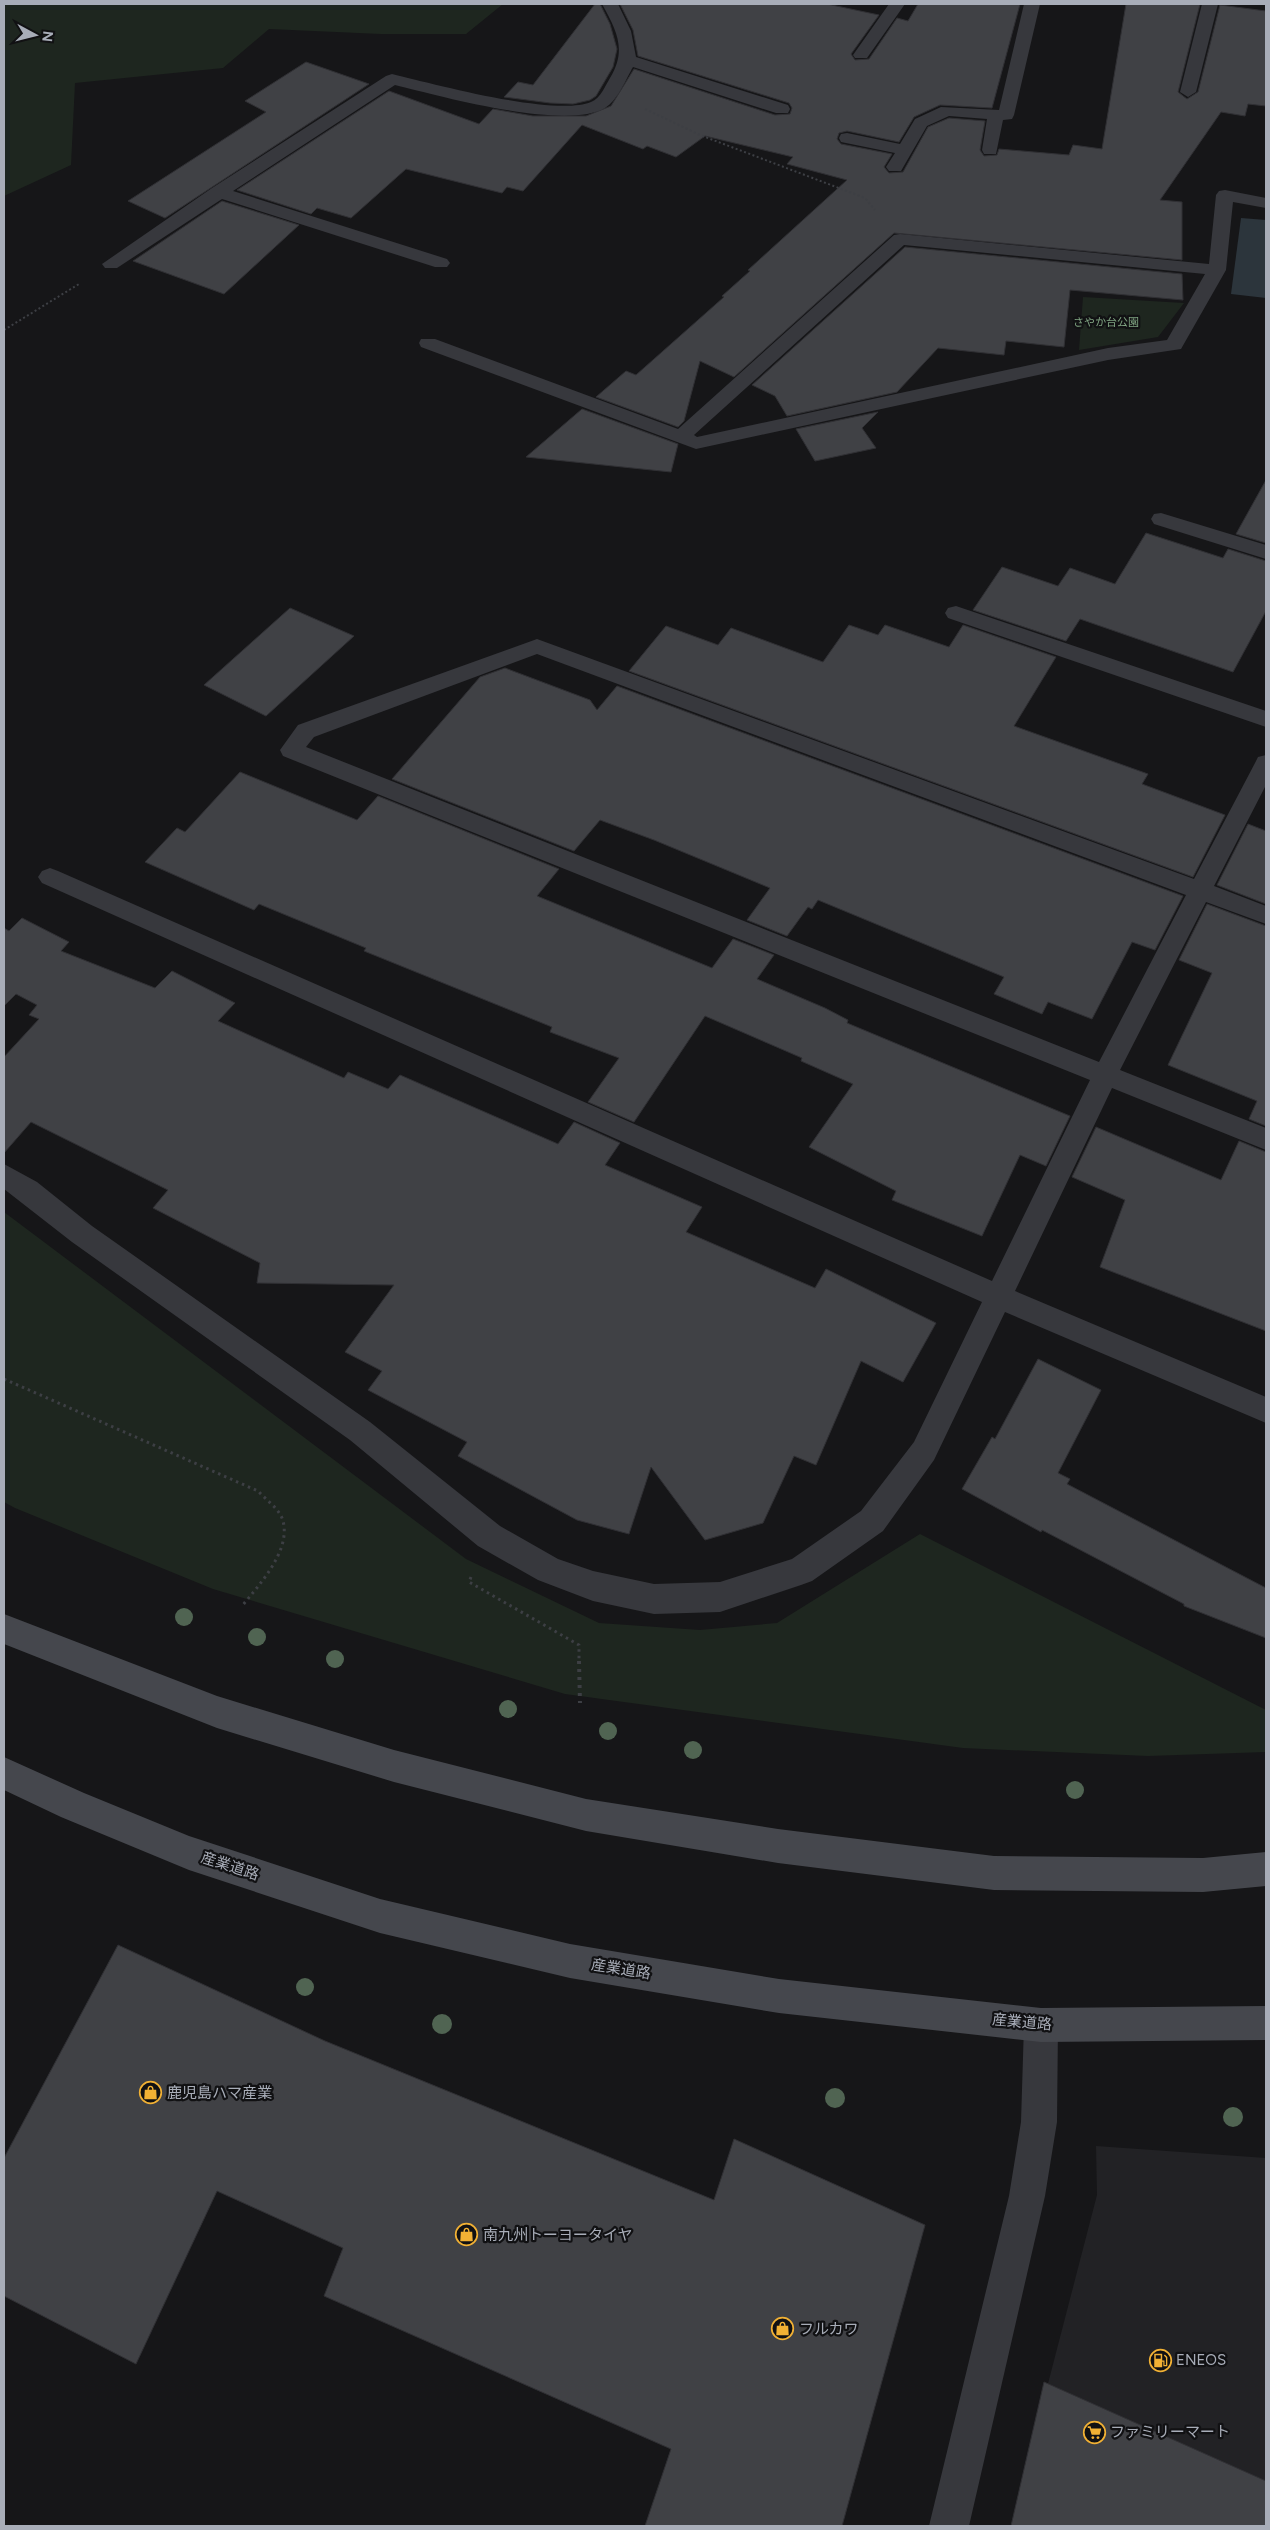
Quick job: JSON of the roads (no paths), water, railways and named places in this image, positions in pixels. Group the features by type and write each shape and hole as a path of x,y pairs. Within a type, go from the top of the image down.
{"main road":[{"path":"4,1629 217,1712 394,1766 586,1815 778,1846 994,1873 1203,1875 1266,1869"},
{"name":"産業道路","path":"4,1773 73,1806 189,1853 380,1916 570,1961 760,1993 1041,2025 1266,2023"}],"street":[{"path":"111,264 392,79 469,97 522,106 574,110 599,105 610,92 628,60 623,29 610,4"},
{"path":"861,55 897,4"},
{"path":"895,167 921,123 947,111 1006,115 1032,4"},
{"path":"1188,92 1210,4"},
{"path":"628,60 782,109"},
{"path":"990,150 996,114"},
{"path":"847,138 905,150"},
{"path":"218,192 441,263"},
{"path":"428,343 696,443 1108,354 1174,345 1217,270 1225,196 1266,203"},
{"path":"681,437 900,239 1217,270"},
{"path":"1161,519 1266,552"},
{"path":"956,613 1266,719"},
{"path":"1266,915 537,646 306,731 291,750 1266,1139"},
{"path":"4,1175 28,1190 82,1234 360,1431 489,1536 549,1570 593,1586 654,1599 720,1597 801,1571 872,1521 924,1450 1105,1075 1266,763"},
{"path":"50,877 998,1296 1266,1410"},
{"path":"949,2526 1026,2196 1039,2122 1041,2025"}],"place":[{"name":"鹿児島ハマ産業","path":"151,2093"},
{"name":"南九州トーヨータイヤ","path":"467,2235"},
{"name":"フルカワ","path":"783,2329"},
{"name":"ENEOS","path":"1160,2360"},
{"name":"ファミリーマート","path":"1094,2432"}],"park label":[{"name":"さやか台公園","path":"1106,322"}]}
